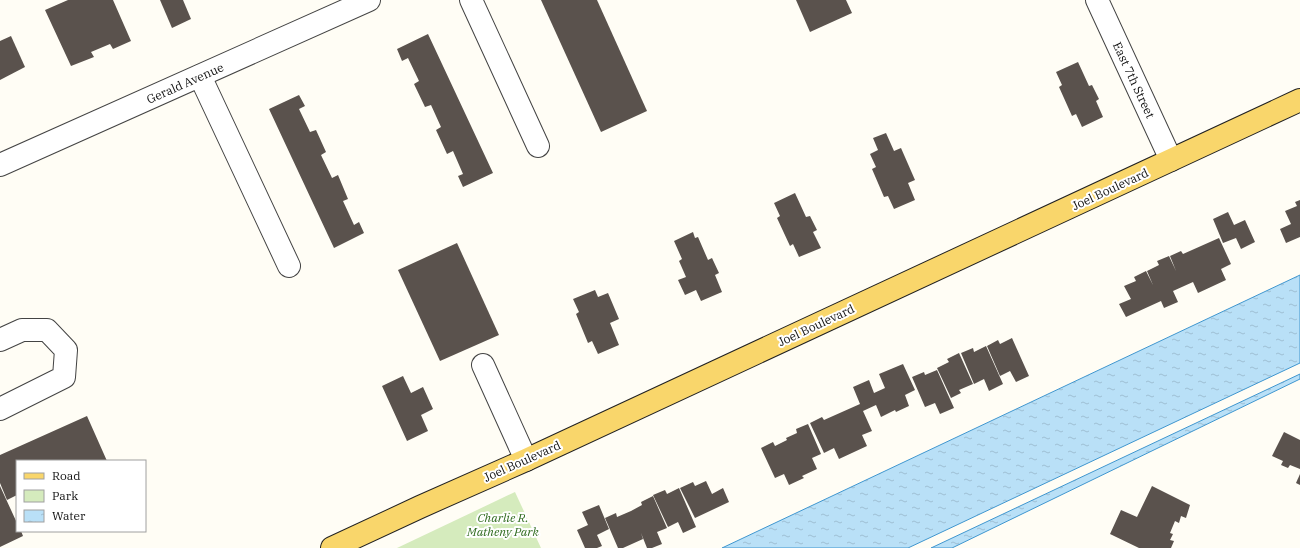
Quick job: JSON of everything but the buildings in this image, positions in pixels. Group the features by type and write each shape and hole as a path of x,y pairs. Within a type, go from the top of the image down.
{"main road":[{"name":"Joel Boulevard","path":"332,548 427,503 526,460 1300,100"}],"street":[{"name":"Gerald Avenue","path":"0,165 369,0"},
{"path":"472,0 538,146"},
{"name":"East 7th Street","path":"1097,0 1171,160"},
{"path":"200,76 289,266"},
{"path":"0,340 22,330 47,330 66,350 64,377 0,409"},
{"path":"483,365 526,460"}],"green space":[{"name":"Charlie R. Matheny Park","path":"515,492 541,548 397,548"}],"water":[{"path":"1300,275 1300,363 908,548 722,548"},
{"path":"1300,374 1300,379 952,548 931,548"}]}
